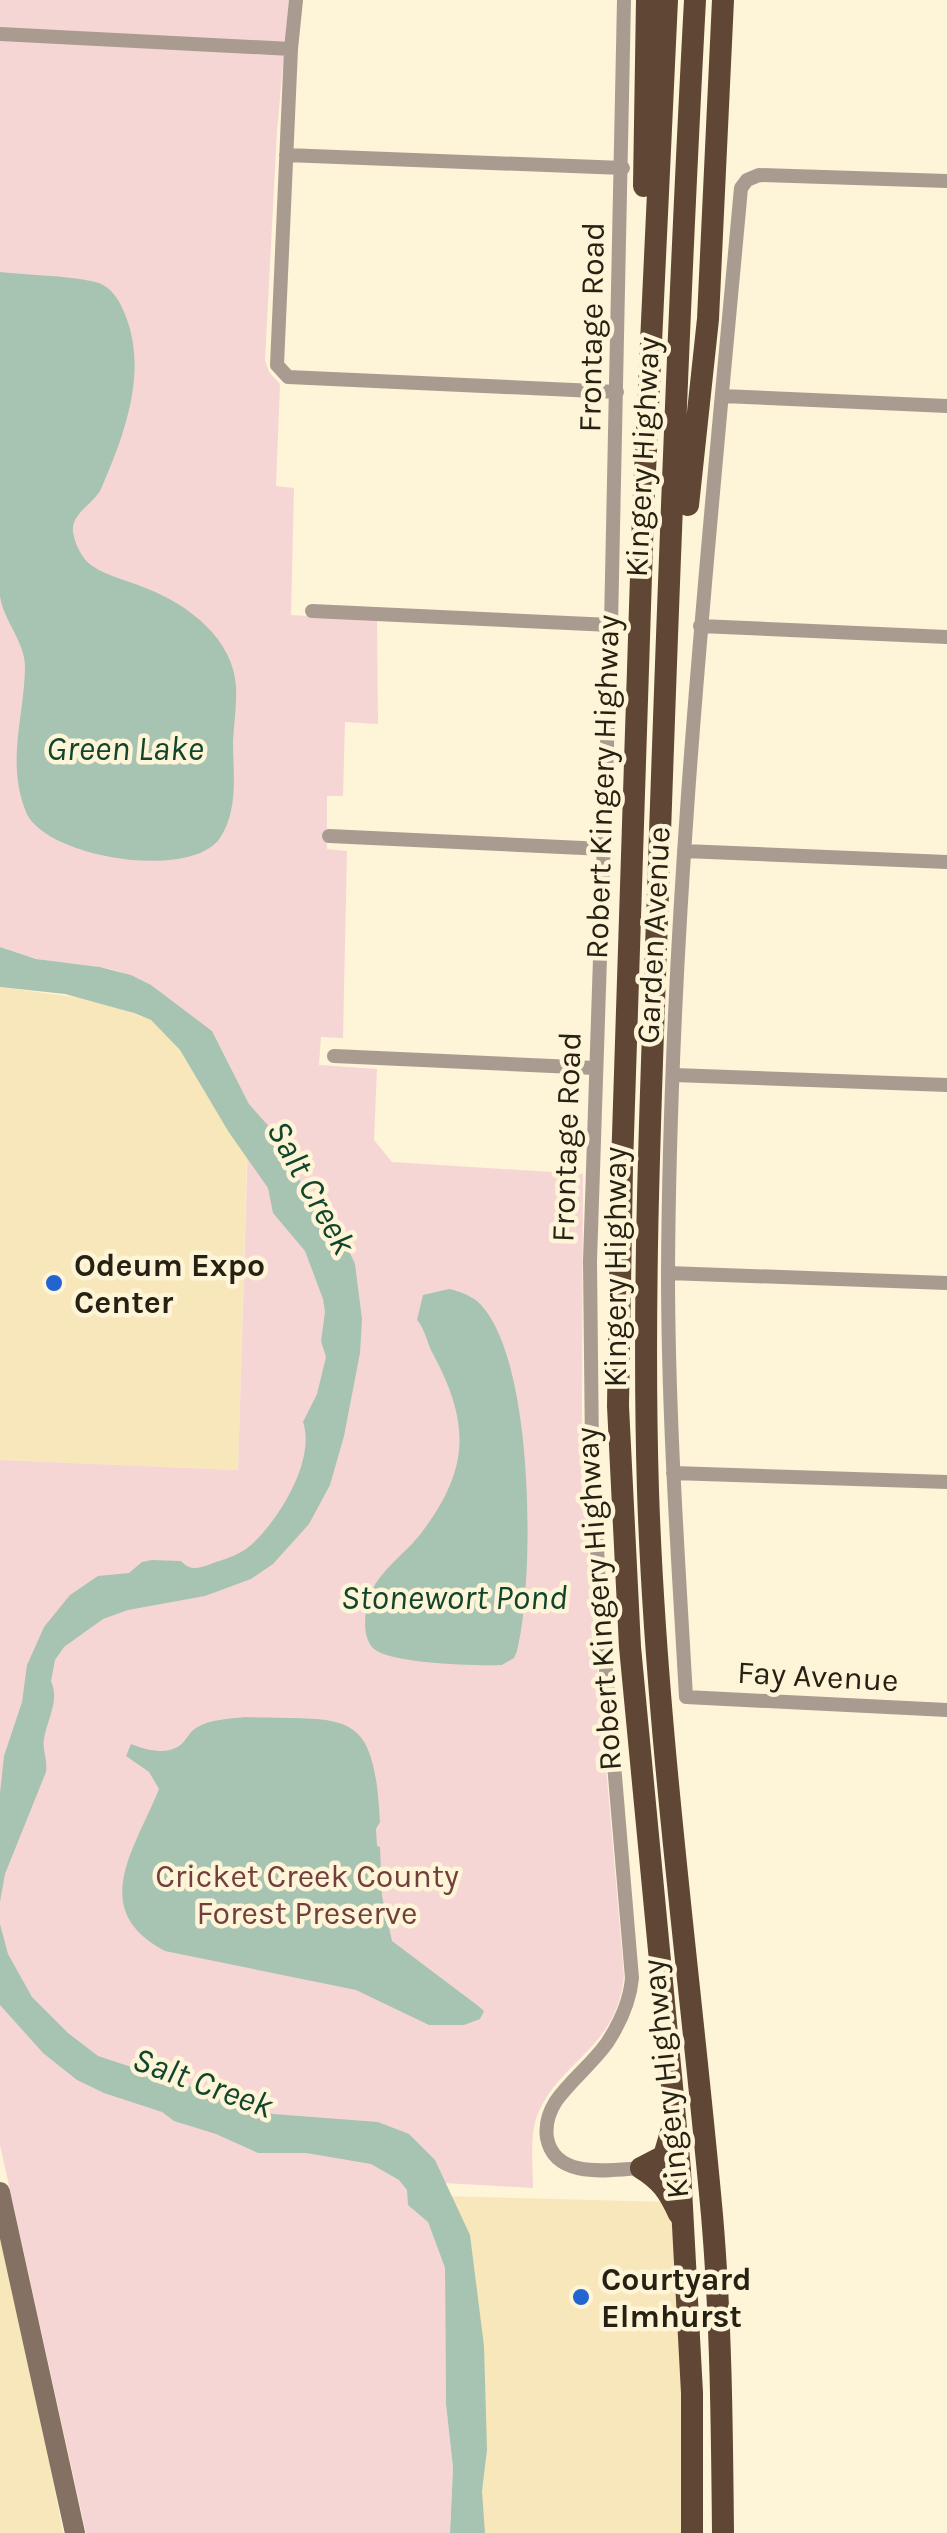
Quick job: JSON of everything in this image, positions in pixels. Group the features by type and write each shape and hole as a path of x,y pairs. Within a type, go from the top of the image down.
{"highway":[{"path":"643,514 647,0"},
{"name":"Robert Kingery Highway","path":"666,0 643,514 618,1406 630,1647 683,2223 694,2527"},
{"name":"Kingery Highway","path":"695,0 648,1141 648,1492 657,1660 712,2221 722,2400 723,2533"},
{"path":"663,733 708,319 723,0"},
{"path":"715,170 732,78 737,0"},
{"path":"641,2168 664,2156 669,2148 673,2100"},
{"path":"641,2168 658,2178 669,2191 683,2223"}],"main road":[{"path":"0,2192 76,2533"}],"street":[{"path":"296,0 290,50 278,364 288,377 617,392"},
{"name":"Frontage Road","path":"624,0 611,625 590,1261 592,1451 606,1689 632,1978 618,2022 600,2052 550,2110 546,2135 555,2155 573,2167 641,2168"},
{"path":"0,34 290,50"},
{"path":"286,154 623,168"},
{"name":"Garden Avenue","path":"686,1697 673,1474 668,1273 674,1075 700,626 740,188 759,175 947,182"},
{"path":"722,396 947,406"},
{"path":"312,610 611,625"},
{"path":"700,626 947,636"},
{"path":"329,836 604,849"},
{"path":"684,851 947,862"},
{"path":"334,1056 595,1068"},
{"path":"674,1075 947,1085"},
{"path":"668,1273 947,1283"},
{"path":"673,1474 947,1482"},
{"name":"Fay Avenue","path":"686,1697 947,1710"}],"shaded area":[{"path":"0,987 96,1000 151,1020 180,1050 228,1131 247,1153 238,1470 0,1460"},
{"path":"439,2196 667,2202 677,2223 686,2533 474,2533"},
{"path":"0,2208 63,2533 0,2533"}],"green space":[{"name":"Cricket Creek County Forest Preserve","path":"0,0 289,0 277,131 265,360 280,384 276,486 294,488 291,615 377,620 378,724 345,722 343,796 327,796 327,849 347,851 343,1038 321,1037 319,1065 377,1069 374,1140 392,1162 583,1174 582,1416 589,1569 624,1976 619,2000 601,2036 562,2078 539,2111 533,2139 533,2188 444,2183 428,2222 445,2268 446,2404 453,2468 450,2533 86,2533 0,2145 0,1460 238,1470 249,1104 212,1031 151,987 118,971 37,959 0,947"}],"water":[{"name":"Green Lake","path":"0,272 99,283 114,295 131,334 134,379 125,424 101,489 75,520 73,532 79,551 91,565 179,604 207,626 233,670 236,707 230,815 220,838 204,851 180,859 119,858 60,842 39,828 26,812 20,794 17,758 25,668 0,596"},
{"path":"0,947 36,959 131,975 151,985 212,1031 249,1104 281,1140 302,1185 344,1240 355,1264 362,1319 360,1353 344,1436 330,1485 309,1524 273,1564 251,1579 205,1596 128,1610 103,1619 64,1647 55,1660 51,1681 54,1703 44,1743 46,1772 5,1874 0,1902 4,1756 22,1702 27,1665 44,1627 70,1595 98,1576 129,1573 142,1562 152,1560 181,1561 189,1567 202,1567 251,1545 273,1521 300,1471 306,1437 303,1422 317,1394 326,1357 321,1341 323,1299 305,1251 273,1213 268,1188 228,1131 180,1050 151,1020 134,1013 65,994 0,987"},
{"name":"Stonewort Pond","path":"449,1289 477,1301 496,1328 510,1367 520,1415 528,1523 523,1618 514,1658 502,1665 398,1658 374,1649 365,1629 372,1590 438,1509 456,1466 459,1445 454,1402 417,1320 423,1295"},
{"path":"245,1717 331,1721 349,1727 362,1738 377,1784 377,1846 392,1941 484,2011 480,2019 464,2025 429,2025 356,1990 165,1951 141,1935 128,1917 122,1898 124,1877 159,1789 149,1772 126,1756 131,1744 149,1750 168,1750 179,1746 201,1725"},
{"path":"0,1924 8,1954 32,1997 98,2056 273,2114 378,2122 409,2134 435,2160 470,2235 484,2346 485,2533 450,2533 453,2468 446,2404 445,2268 428,2222 408,2205 407,2190 399,2180 371,2164 306,2153 258,2153 77,2080 43,2053 0,2005"}],"place":[{"name":"Odeum Expo Center","path":"54,1283"},
{"name":"Courtyard Elmhurst","path":"581,2297"}],"water label":[{"name":"Salt Creek","path":"312,1187"},
{"name":"Salt Creek","path":"203,2082"}]}
